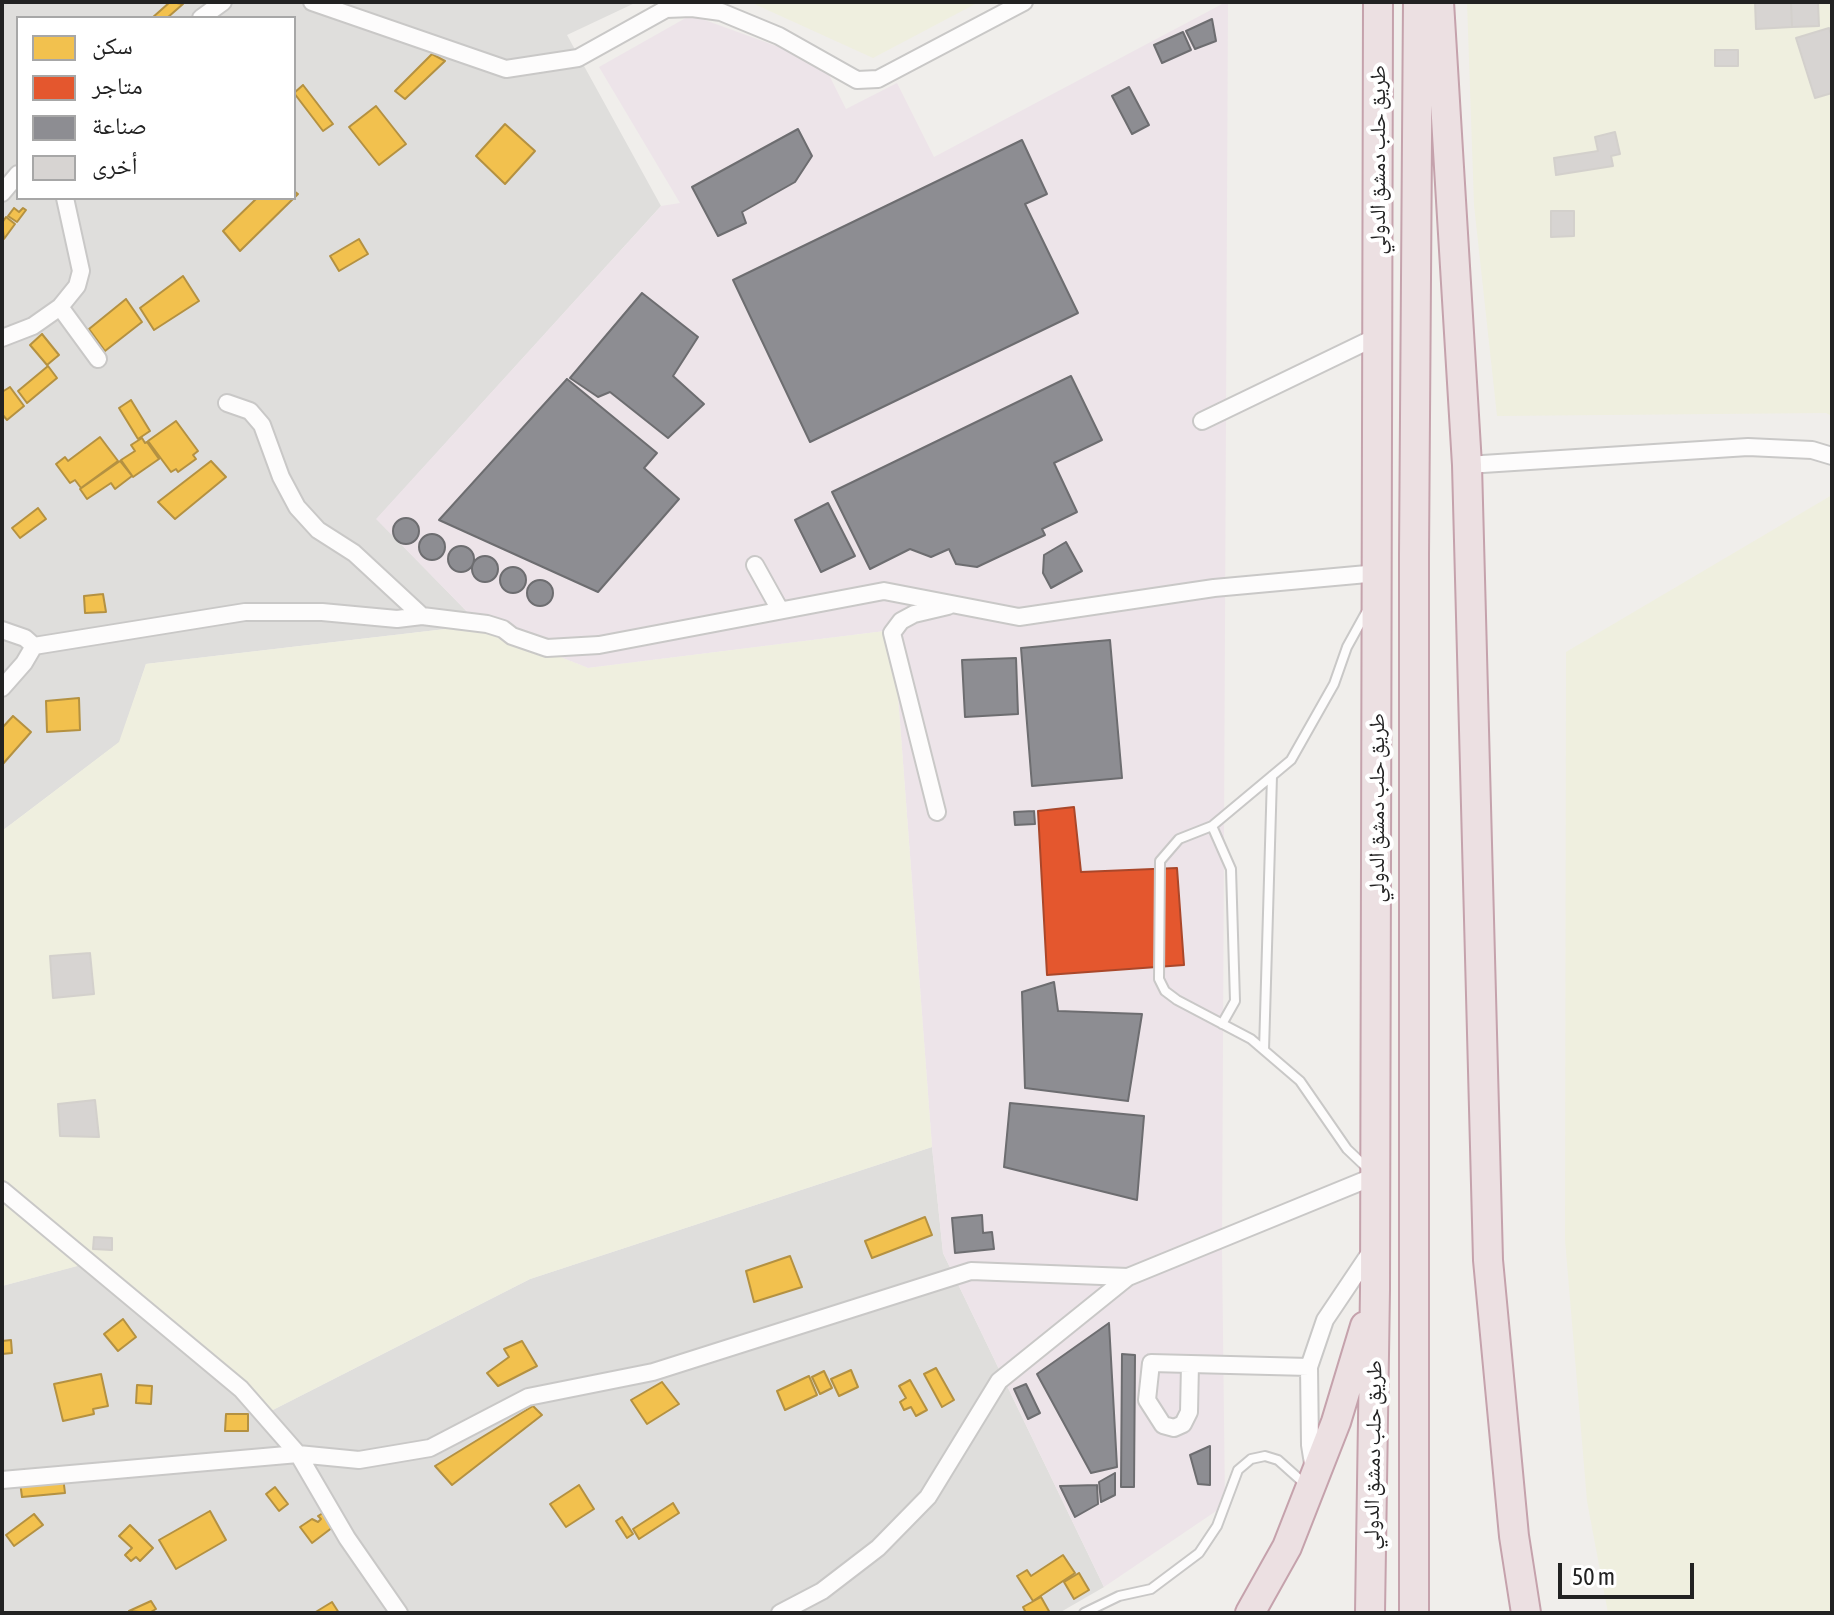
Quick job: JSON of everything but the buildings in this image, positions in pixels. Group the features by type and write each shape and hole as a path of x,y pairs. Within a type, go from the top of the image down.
{"highway":[{"name":"طريق حلب دمشق الدولي","path":"1370,1613 1375,1290 1378,2"},
{"name":"طريق حلب دمشق الدولي","path":"1414,1613 1414,538 1418,2"},
{"path":"1439,2 1467,465 1488,1260 1514,1536 1526,1613"},
{"path":"1250,1613 1287,1547 1336,1422 1375,1290"}],"street":[{"path":"204,16 223,2"},
{"path":"312,2 506,69 578,58 666,9 692,8 721,12 779,36 857,80 878,79 1024,2"},
{"path":"2,193 16,176"},
{"path":"2,338 33,326 60,307 77,286 81,271 65,200"},
{"path":"60,307 98,359"},
{"path":"1202,421 1378,336"},
{"path":"227,403 250,411 262,425 281,477 307,519 318,530 354,553 422,616"},
{"path":"1467,465 1748,447 1812,450 1832,456"},
{"path":"755,565 780,610"},
{"path":"34,646 245,612 322,612 397,619 422,616 487,624 547,648 599,645 884,591 1019,617 1214,588 1378,582"},
{"path":"937,812 892,633 901,621 914,614 954,604"},
{"path":"2,630 25,638 34,646"},
{"path":"2,688 34,646"},
{"path":"780,1613 822,1591 878,1548 928,1497 999,1381 1128,1277 1375,1176"},
{"path":"2,1190 241,1389 298,1454 347,1538 399,1613"},
{"path":"1312,1482 1309,1367 1325,1320 1375,1246"},
{"path":"2,1480 298,1454 359,1460 430,1448 528,1397 653,1372 971,1271 1128,1277"},
{"path":"1190,1364 1309,1367"}],"lane":[{"path":"1375,1176 1347,1149 1300,1081 1251,1039 1177,1000 1165,991 1159,979 1160,861 1179,839 1212,826 1291,760 1334,684 1347,647 1378,582"},
{"path":"1264,1050 1272,776"},
{"path":"1212,826 1231,869 1235,1001 1222,1024"},
{"path":"1084,1613 1119,1596 1151,1589 1199,1553 1217,1526 1238,1470 1251,1459 1265,1456 1278,1460 1312,1482"}],"shaded area":[{"path":"2,2 637,2 567,35 661,206 377,519 480,625 146,664 120,742 2,831"},
{"path":"1226,2 1222,1249 1225,1505 1104,1587 943,1253 932,1147 893,630 588,668 480,625 376,519 661,206 680,203 599,67 691,15 823,63 846,109 897,83 934,157"},
{"path":"932,1147 943,1253 1104,1587 1059,1613 2,1613 2,1286 84,1264 259,1417 530,1279"}],"green space":[{"path":"750,2 979,2 873,58"},
{"path":"1467,2 1832,2 1832,416 1826,413 1497,416 1474,205"},
{"path":"1832,495 1832,1613 1608,1613 1587,1501 1565,1240 1566,652"},
{"path":"480,625 588,668 893,630 932,1147 530,1279 259,1417 85,1264 2,1286 2,831 119,742 146,664"}]}
